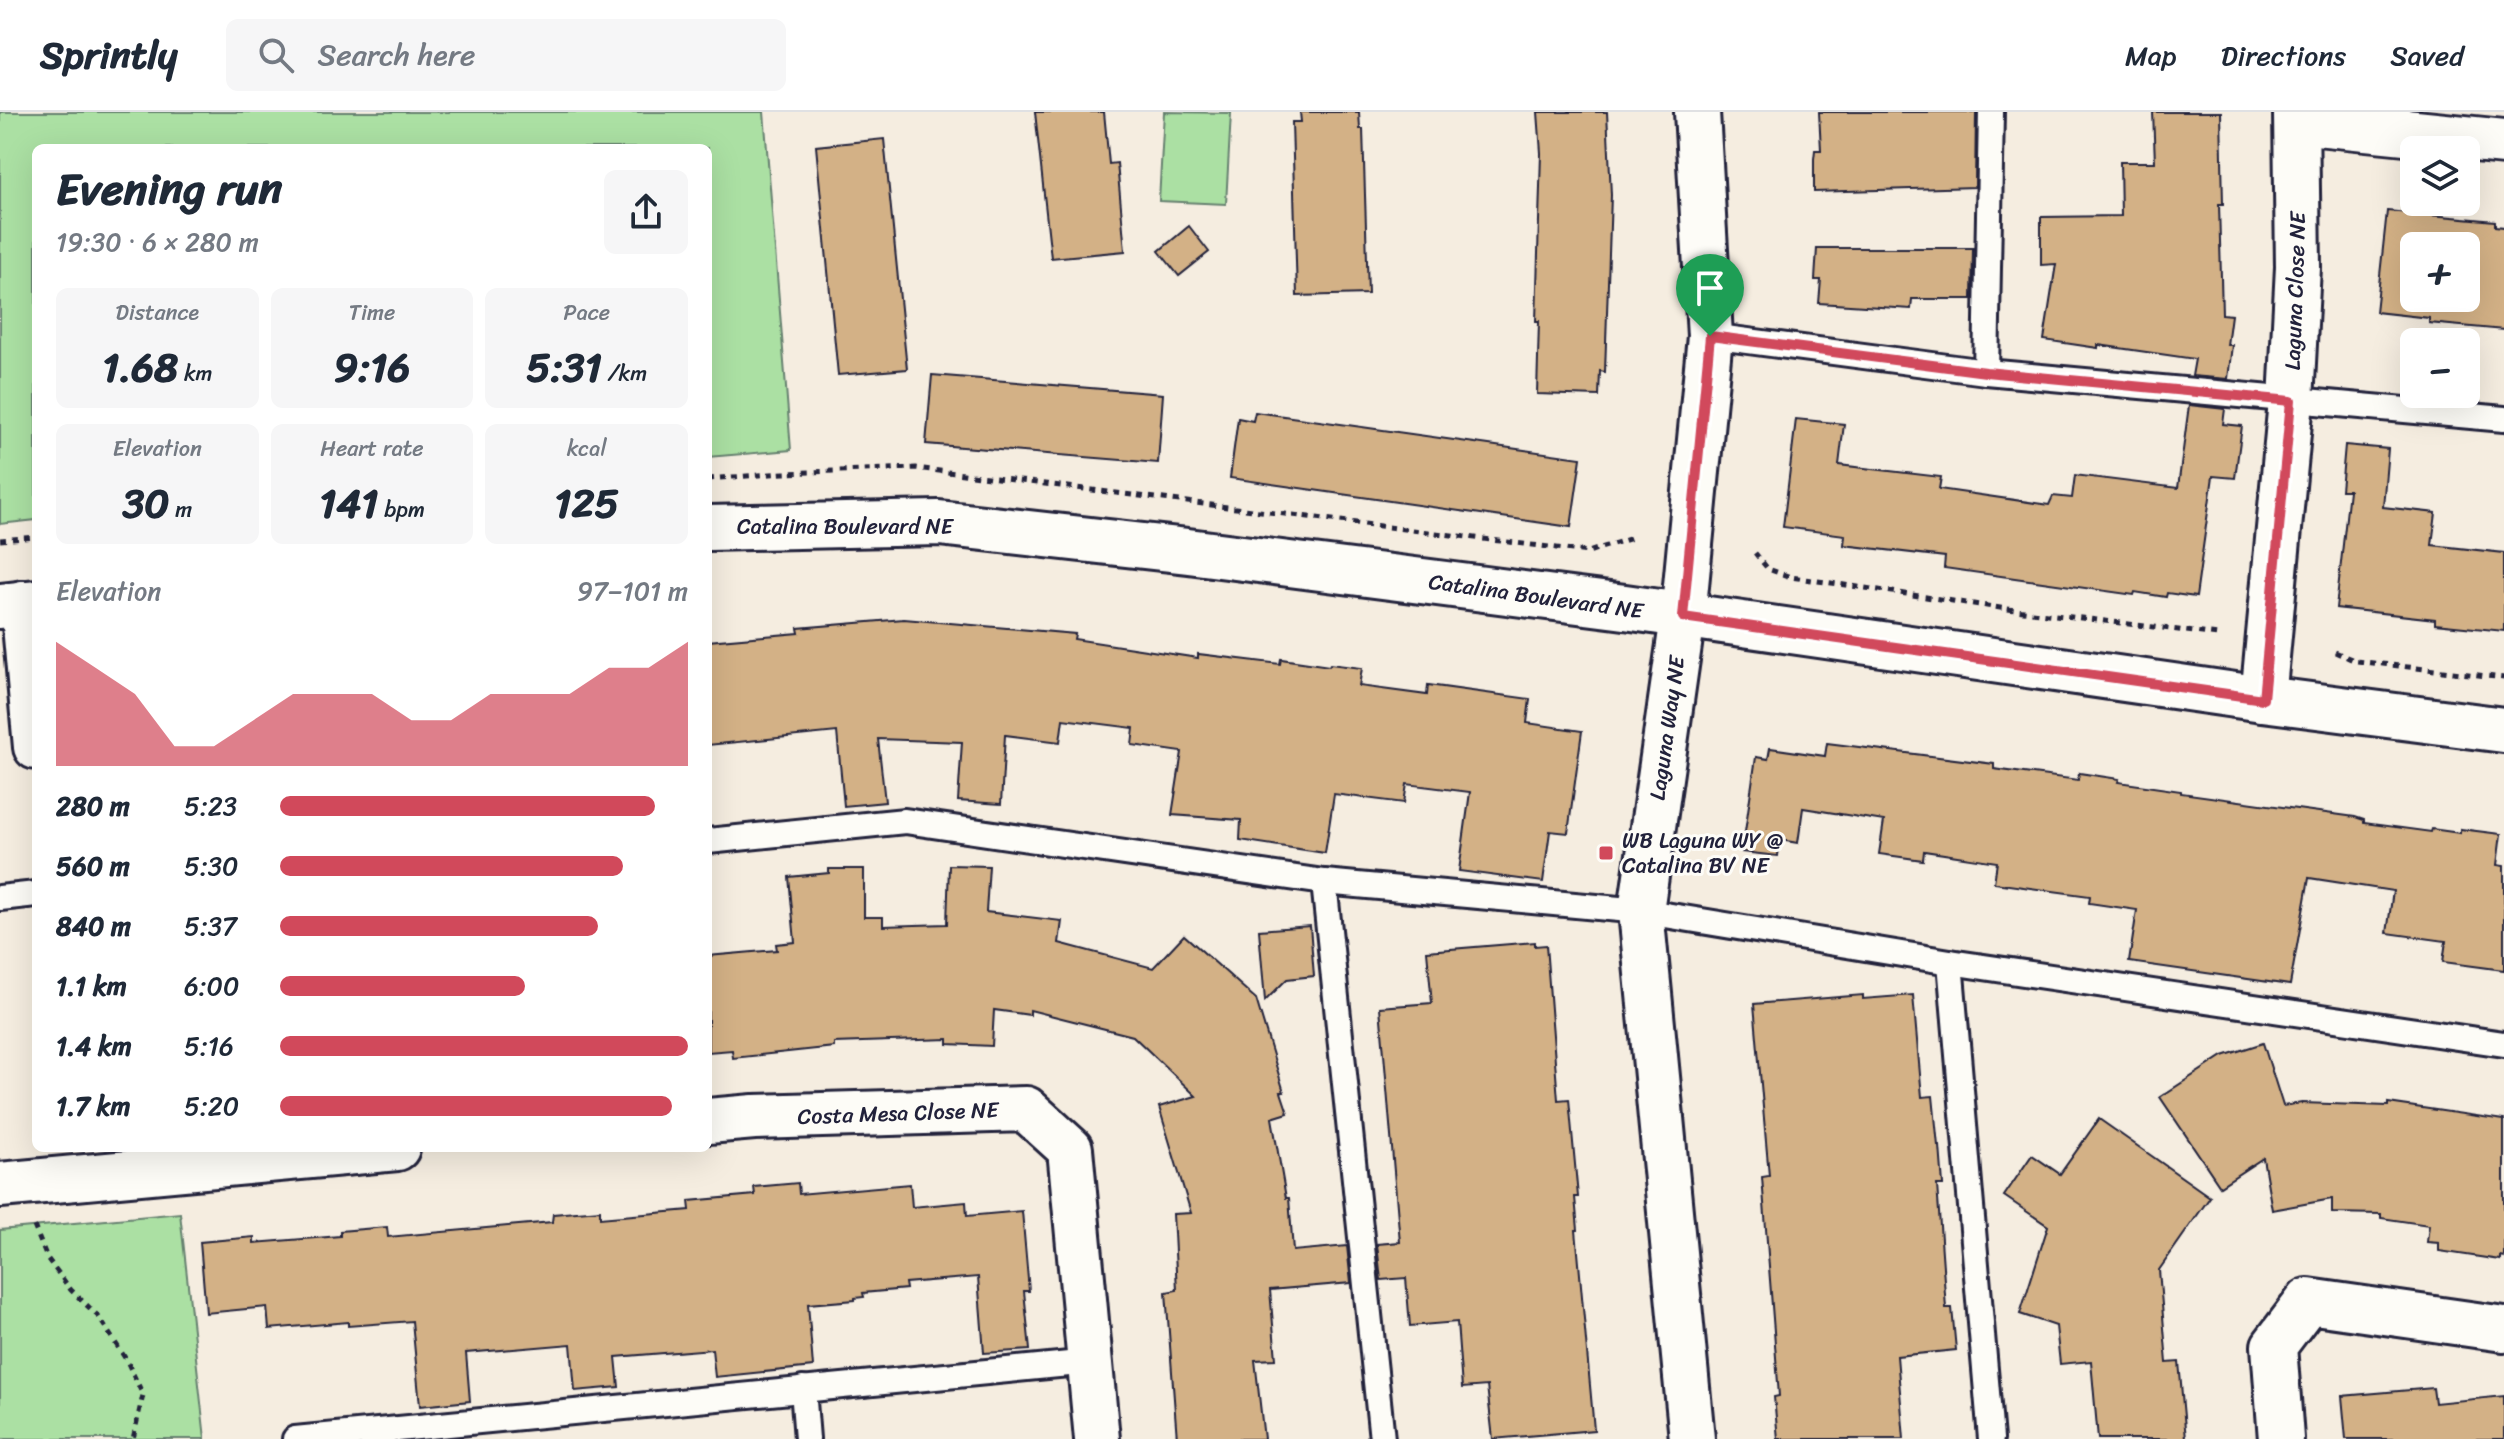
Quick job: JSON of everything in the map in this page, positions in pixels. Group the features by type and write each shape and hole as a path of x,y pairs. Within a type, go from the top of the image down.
{"street":[{"name":"Laguna Way NE","path":"1692,1439 1641,911 1683,617 1710,336 1697,112"},
{"name":"Laguna Close NE","path":"2263,699 2291,401 2298,267 2297,117 2504,142"},
{"name":"Catalina Boulevard NE","path":"712,528 939,523 1188,551 2504,730"},
{"path":"20,604 32,711"},
{"name":"Costa Mesa Close NE","path":"712,1121 1026,1109 1070,1149 1097,1439"},
{"path":"10,1184 73,1162 304,1152"},
{"path":"2281,1439 2274,1346 2308,1301 2504,1329"}],"lane":[{"path":"1986,372 1991,112"},
{"path":"1710,336 1986,372 2504,419"},
{"path":"712,841 905,821 1324,882 1641,911 1950,962 2504,1044"},
{"path":"1324,882 1382,1439"},
{"path":"0,898 32,894"},
{"path":"1950,962 1991,1439"},
{"path":"295,1439 1090,1362"},
{"path":"803,1389 807,1439"}],"path":[{"path":"0,540 32,537"},
{"path":"1755,553 1768,569 1791,577 2007,609 2219,635"},
{"path":"2335,652 2356,661 2504,678"},
{"path":"10,1184 47,1258 71,1290 98,1316 127,1361 143,1395 133,1439"}],"green space":[{"path":"0,112 764,112 791,450 712,457 712,144 32,144 32,520 0,524"},
{"path":"1164,112 1231,113 1226,204 1159,201"},
{"path":"180,1213 205,1439 0,1439 0,1230"}],"building":[{"path":"1035,112 1104,112 1109,164 1117,163 1125,251 1051,258"},
{"path":"1300,112 1359,112 1360,129 1363,129 1368,294 1297,296 1292,122 1301,122"},
{"path":"1538,112 1607,112 1611,195 1605,372 1600,371 1599,396 1537,394 1541,153"},
{"path":"1819,112 1976,112 1975,187 1814,192 1815,150 1821,150"},
{"path":"2153,112 2221,112 2223,204 2219,204 2222,314 2231,315 2227,345 2232,345 2228,379 2192,376 2195,359 2044,340 2056,264 2041,265 2041,217 2121,216 2120,162 2155,162"},
{"path":"884,139 907,369 838,375 816,146"},
{"path":"2387,211 2400,212 2400,216 2495,221 2495,226 2504,227 2504,330 2429,323 2429,318 2376,312"},
{"path":"1189,226 1209,252 1179,276 1159,251"},
{"path":"1817,248 1973,248 1972,299 1912,299 1911,309 1819,303 1821,280 1815,280"},
{"path":"932,375 1163,394 1158,463 926,444"},
{"path":"2189,405 2225,409 2223,424 2242,426 2235,478 2213,476 2196,597 2167,593 2166,597 2135,592 2134,595 1944,568 1945,557 1844,545 1845,535 1783,527 1796,419 1844,424 1839,465 1941,477 1939,489 2049,505 2053,496 2072,498 2075,475 2178,488"},
{"path":"1255,412 1581,458 1571,527 1230,478 1238,418 1253,421"},
{"path":"2345,445 2388,449 2383,507 2436,513 2432,545 2504,553 2504,631 2435,624 2435,619 2336,608 2349,490 2341,490"},
{"path":"904,619 1075,634 1074,639 1198,658 1198,654 1280,664 1281,659 1362,668 1359,686 1427,695 1428,685 1530,699 1527,723 1582,731 1568,833 1550,831 1543,882 1459,871 1470,792 1407,784 1404,803 1334,794 1325,853 1240,840 1241,820 1172,815 1182,752 1132,745 1134,728 1063,719 1060,742 1005,735 1001,804 958,801 962,742 878,739 885,802 844,806 837,732 712,745 712,641 799,633 798,628"},
{"path":"1827,743 1994,764 1994,769 2078,780 2079,773 2181,793 2355,817 2364,820 2364,823 2431,832 2432,829 2460,833 2460,829 2501,834 2497,865 2504,866 2504,970 2443,962 2446,941 2387,933 2393,891 2309,878 2290,985 2129,962 2137,910 2089,903 2090,896 1994,883 1997,862 1924,851 1923,860 1879,854 1884,821 1803,808 1798,843 1780,840 1778,856 1742,852 1756,757 1768,759 1770,748 1825,756"},
{"path":"949,865 989,866 986,912 1062,921 1059,943 1153,968 1184,935 1256,999 1288,1113 1272,1118 1286,1198 1289,1198 1293,1251 1347,1246 1351,1283 1270,1290 1276,1359 1255,1360 1264,1439 1177,1439 1166,1292 1177,1290 1173,1214 1191,1213 1159,1107 1196,1096 1133,1036 1030,1010 1030,1015 994,1010 992,1046 948,1044 948,1039 834,1043 834,1047 733,1058 732,1050 712,1052 712,956 777,950 776,944 795,942 789,877 829,873 829,869 864,869 864,917 883,917 883,926 947,924"},
{"path":"1310,926 1314,976 1287,979 1265,1001 1259,930"},
{"path":"1535,942 1535,946 1546,945 1558,1100 1569,1099 1578,1197 1575,1197 1576,1230 1594,1430 1493,1439 1487,1386 1462,1388 1457,1322 1410,1326 1406,1278 1381,1280 1377,1244 1400,1242 1380,1007 1432,1003 1427,951"},
{"path":"1863,995 1863,999 1913,995 1922,1097 1933,1096 1940,1146 1943,1185 1937,1185 1946,1308 1952,1308 1956,1350 1897,1356 1904,1439 1778,1439 1774,1397 1779,1396 1762,1177 1769,1176 1754,1004"},
{"path":"2263,1043 2283,1106 2302,1103 2388,1106 2388,1103 2504,1120 2504,1257 2500,1256 2500,1260 2439,1251 2439,1243 2427,1242 2429,1225 2381,1218 2381,1214 2332,1213 2332,1199 2272,1210 2263,1158 2220,1186 2160,1097 2223,1056"},
{"path":"2099,1119 2210,1197 2159,1270 2167,1363 2179,1362 2186,1439 2098,1439 2091,1361 2060,1364 2056,1326 2020,1314 2048,1226 2004,1196 2032,1155 2060,1174"},
{"path":"798,1183 799,1194 910,1184 912,1207 966,1202 967,1216 1022,1211 1029,1291 1024,1291 1030,1350 984,1353 978,1277 905,1283 906,1289 863,1293 864,1297 855,1300 808,1304 813,1367 715,1377 712,1349 616,1357 619,1387 575,1391 571,1344 466,1353 470,1401 420,1406 412,1321 348,1326 348,1322 269,1329 267,1307 206,1313 200,1242 254,1237 254,1243 340,1236 340,1231 387,1227 388,1237 552,1222 553,1214 600,1210 600,1218 690,1210 689,1201 755,1195 754,1187"},
{"path":"2433,1388 2435,1403 2504,1396 2504,1439 2346,1439 2342,1396"}],"place":[{"name":"WB Laguna WY @ Catalina BV NE","path":"1606,853"}],"route":[{"path":"1710,336 1986,372 2291,401 2263,699 1683,617 1710,336"}]}
